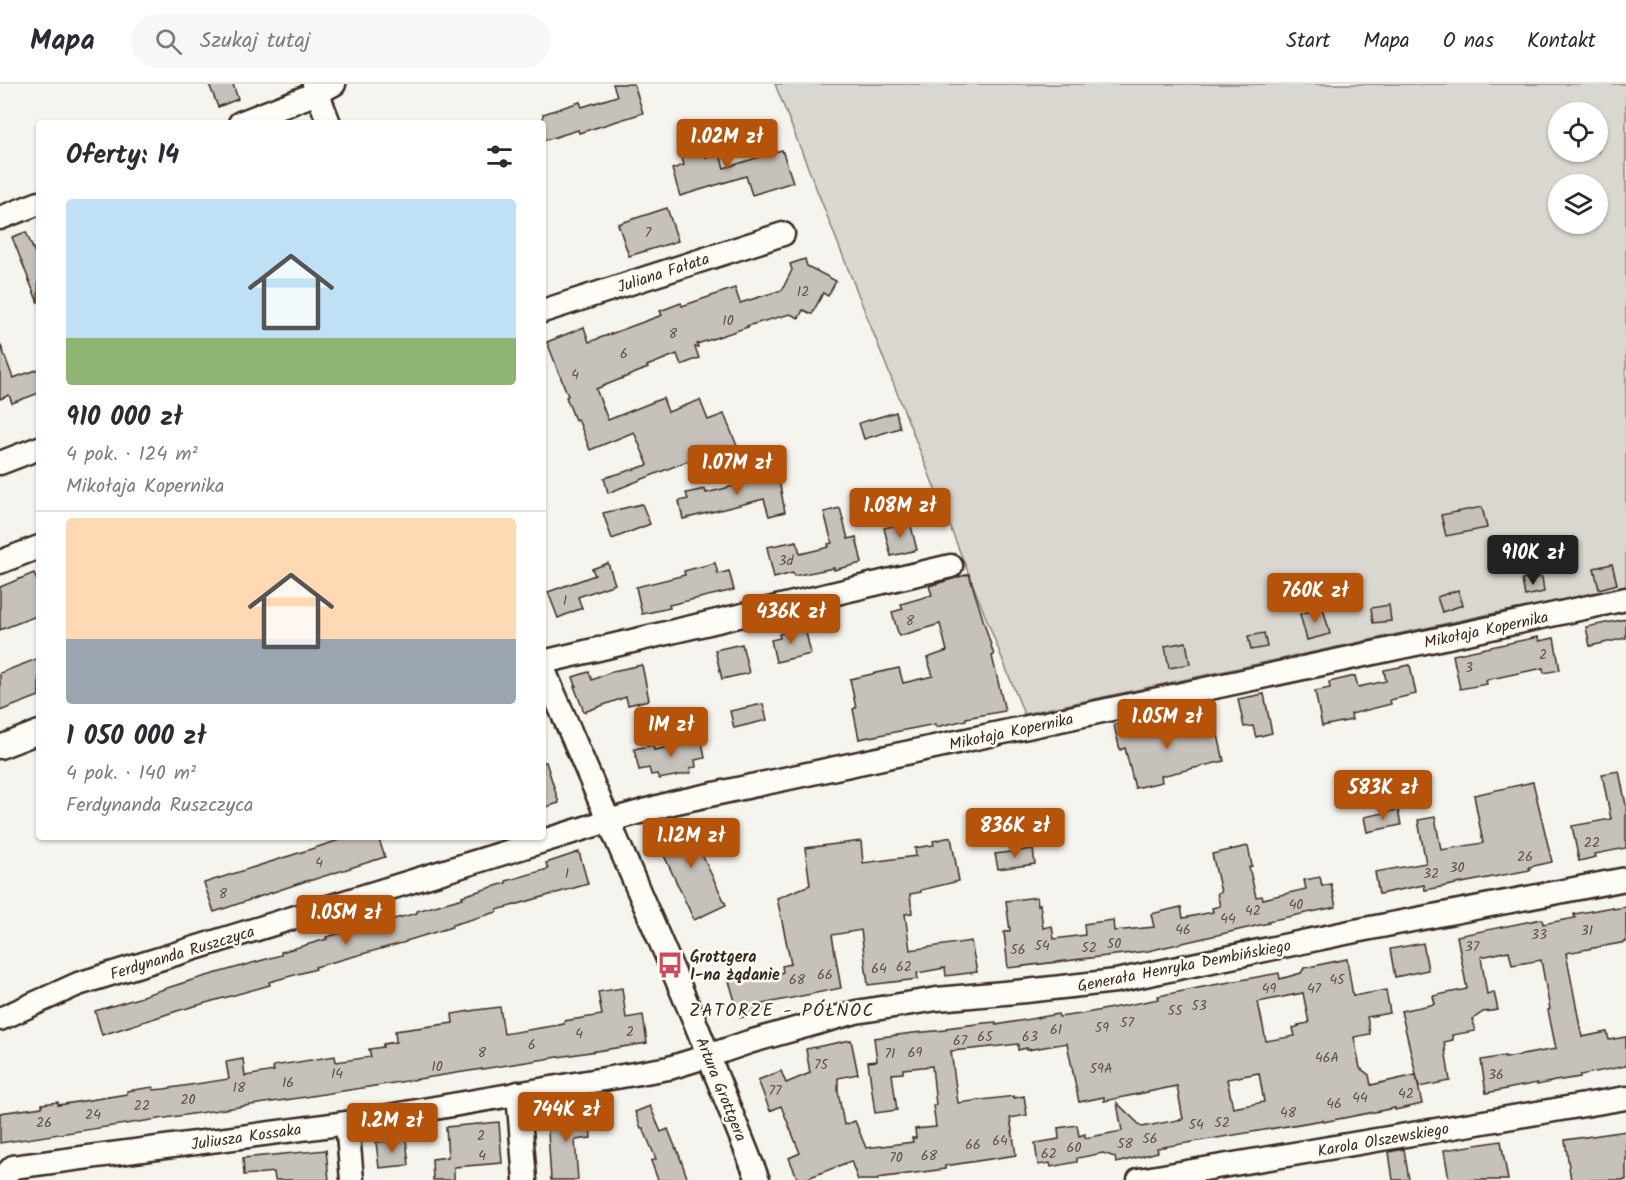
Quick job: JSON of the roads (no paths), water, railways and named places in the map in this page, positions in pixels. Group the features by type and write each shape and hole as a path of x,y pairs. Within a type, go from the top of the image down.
{"street":[{"path":"247,120 321,87 328,120"},
{"path":"0,218 36,204"},
{"name":"Juliana Fałata","path":"546,309 783,234"},
{"path":"0,463 36,449"},
{"path":"0,562 36,548"},
{"path":"546,661 951,566"},
{"name":"Mikołaja Kopernika","path":"608,821 672,803 1626,599"},
{"name":"Artura Grottgera","path":"546,675 708,1056 758,1180"},
{"path":"0,747 36,733"},
{"name":"Ferdynanda Ruszczyca","path":"0,1019 78,984 608,821"},
{"name":"Generała Henryka Dembińskiego","path":"708,1056 856,1012 937,999 1026,992 1116,981 1343,933 1626,879"},
{"name":"Juliusza Kossaka","path":"0,1180 13,1167 346,1123 669,1068 708,1056"},
{"path":"518,1093 525,1180"},
{"name":"Karola Olszewskiego","path":"1139,1180 1626,1098"},
{"path":"346,1123 352,1180"}],"place":[{"name":"Grottgera I-na żądanie","path":"670,965"}],"district":[{"name":"ZATORZE - PÓŁNOC","path":"782,1010"}]}
